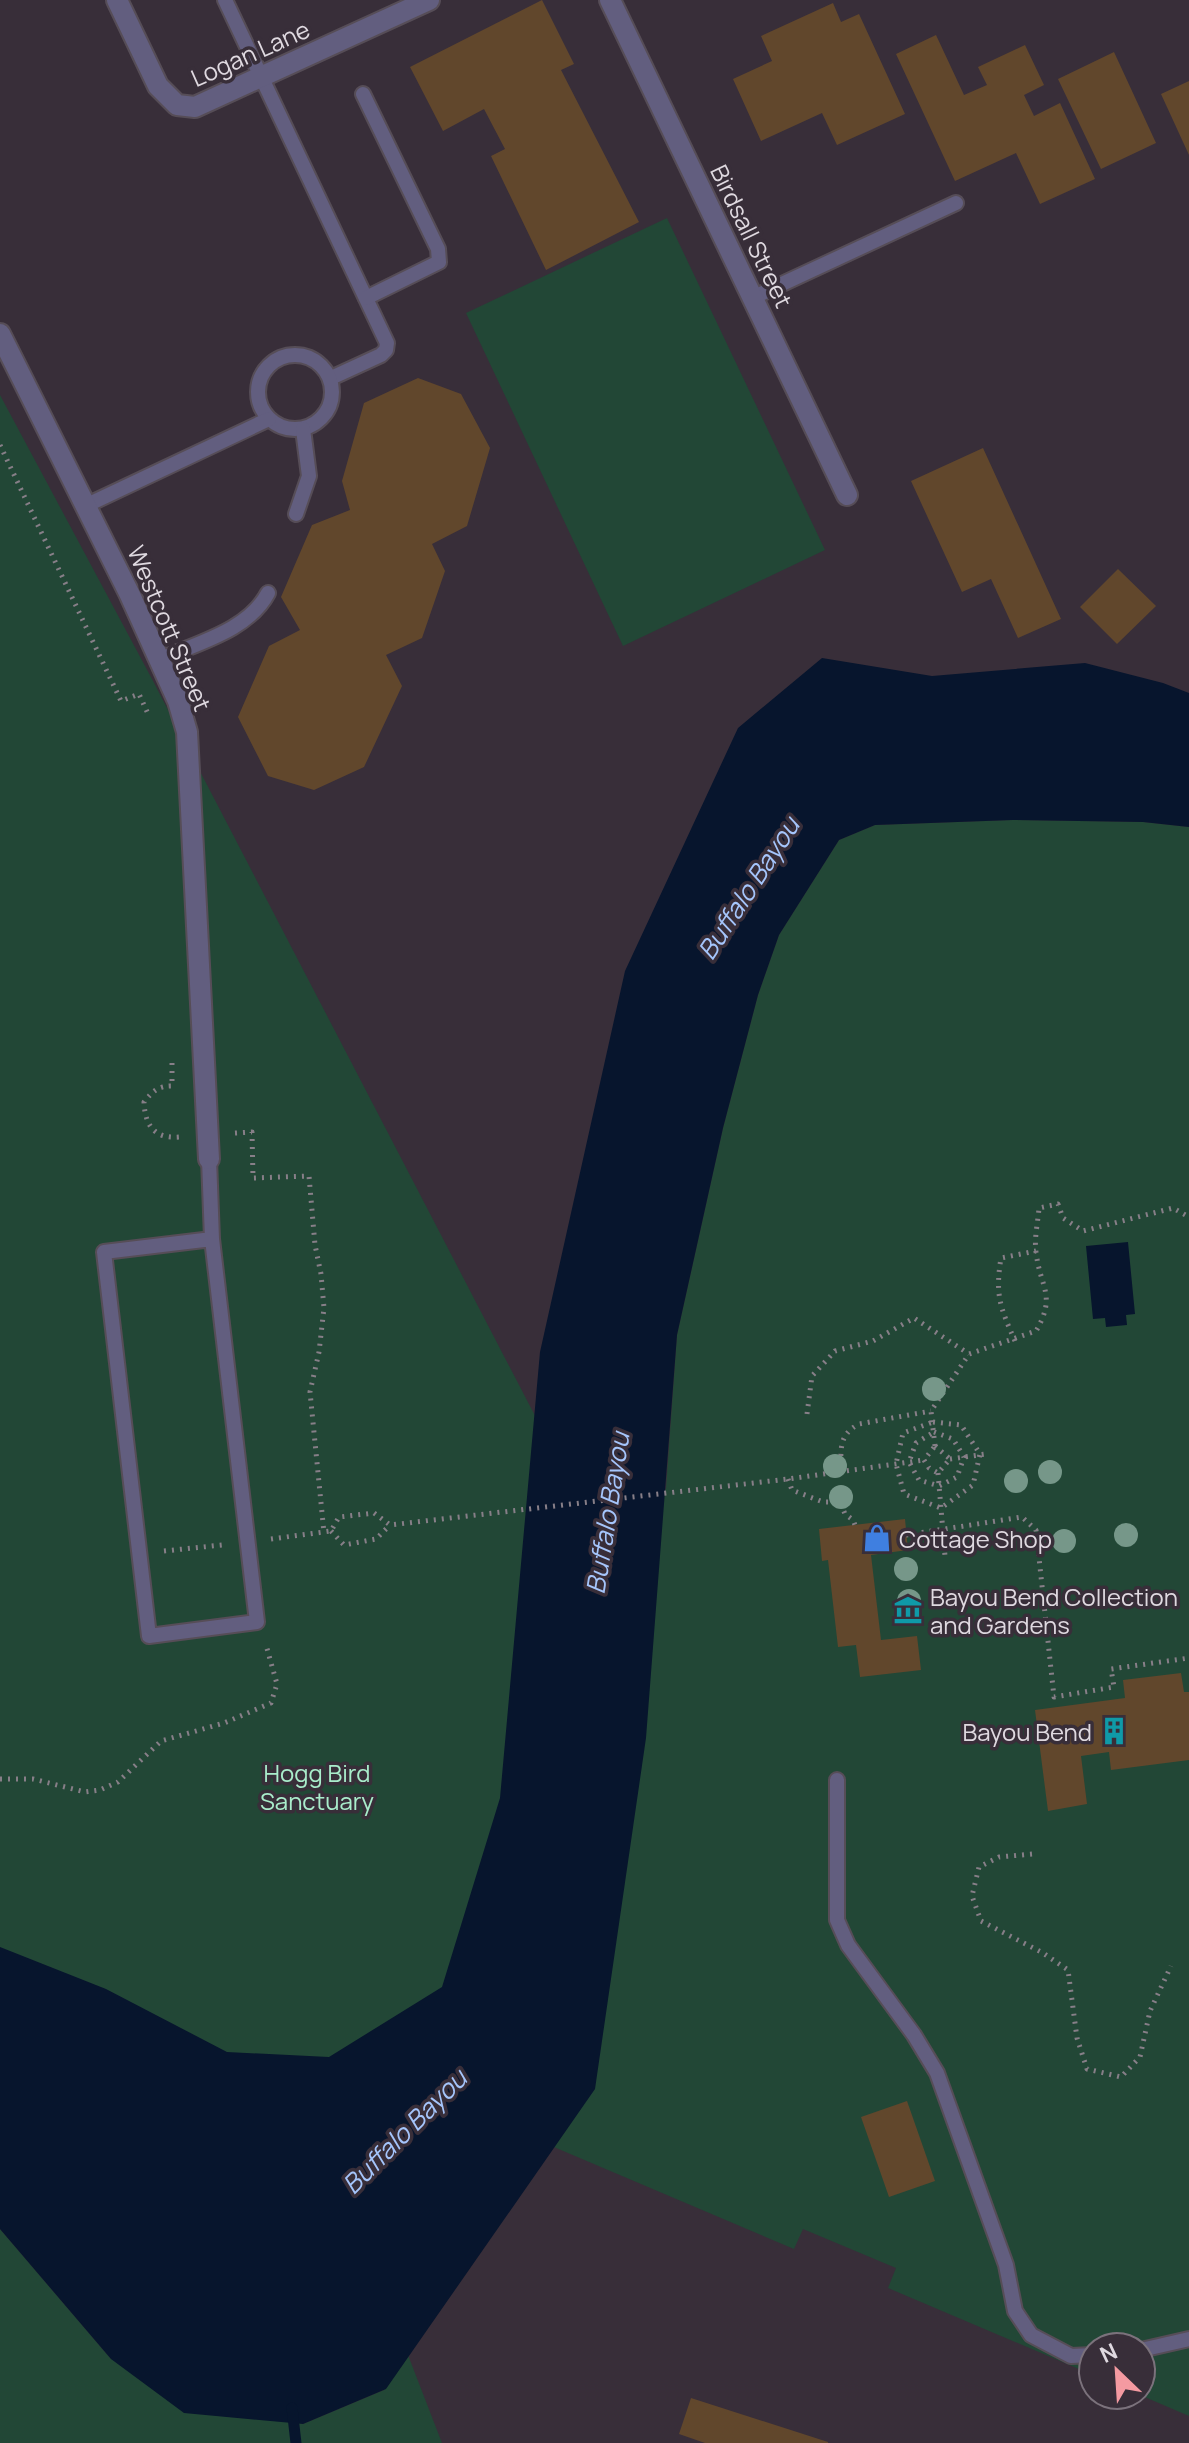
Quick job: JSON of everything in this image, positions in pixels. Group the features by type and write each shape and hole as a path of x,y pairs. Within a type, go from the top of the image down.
{"street":[{"name":"Logan Lane","path":"117,0 158,86 177,105 195,107 429,0"},
{"name":"Birdsall Street","path":"610,0 847,495"},
{"name":"Westcott Street","path":"0,334 87,505 178,701 187,732 209,1159"}],"lane":[{"path":"225,0 387,343 381,355 331,378"},
{"path":"363,94 438,249 439,262 366,298"},
{"path":"752,298 956,203"},
{"path":"302,355 314,359 331,378 333,392 325,416 315,424 290,430 269,419 262,410 258,388 267,367 277,359 302,355"},
{"path":"87,505 269,419"},
{"path":"296,514 309,476 303,429"},
{"path":"159,660 243,622 260,609 268,593"},
{"path":"209,1159 212,1239 257,1622 149,1636 104,1252 212,1239"},
{"path":"837,1780 837,1920 848,1945 914,2035 937,2073 1006,2265 1015,2311 1031,2335 1071,2356 1077,2356"},
{"path":"1157,2346 1189,2339"}],"path":[{"path":"0,445 121,701 139,694 155,729"},
{"path":"172,1055 172,1086 162,1086 152,1092 144,1102 144,1116 159,1136 184,1137"},
{"path":"230,1134 252,1132 253,1178 309,1176 324,1308 310,1392 327,1532 344,1545 376,1539 390,1525 418,1520 788,1479 924,1460 935,1446 931,1411 969,1354 1015,1341 1036,1331 1043,1319 1048,1299 1036,1251 1039,1208 1058,1204 1063,1218 1083,1231 1173,1208 1189,1217"},
{"path":"1015,1341 999,1305 1001,1258 1036,1251"},
{"path":"807,1414 812,1376 835,1351 873,1341 914,1318 969,1354"},
{"path":"841,1472 841,1441 850,1429 859,1424 931,1411"},
{"path":"941,1508 904,1494 896,1464 903,1433 933,1422 961,1425 983,1454"},
{"path":"934,1432 953,1439 964,1457"},
{"path":"934,1432 916,1443 909,1462 919,1480 939,1486 957,1477 964,1457"},
{"path":"935,1446 950,1459"},
{"path":"945,1556 938,1473 950,1459 983,1454"},
{"path":"941,1508 973,1485 983,1454"},
{"path":"924,1460 929,1468 938,1473"},
{"path":"788,1479 792,1490 823,1502 840,1502 855,1525"},
{"path":"139,1554 327,1532 339,1517 374,1513 390,1525"},
{"path":"906,1535 1022,1517 1036,1530 1054,1697 1114,1687 1111,1669 1189,1658"},
{"path":"0,1779 40,1779 85,1792 100,1790 118,1782 161,1741 224,1723 271,1703 276,1694 276,1674 257,1622"},
{"path":"1032,1854 999,1857 979,1867 972,1896 981,1921 1043,1953 1068,1970 1077,2038 1087,2069 1121,2077 1140,2057 1150,2011 1171,1966"}],"green space":[{"path":"667,218 825,550 623,646 466,313"},
{"name":"Hogg Bird Sanctuary","path":"0,395 152,679 623,1585 666,1488 677,1335 723,1128 758,995 779,935 839,840 875,825 1012,820 1143,822 1189,827 1189,2416 1157,2402 1157,2331 1077,2331 1077,2368 888,2288 896,2268 803,2229 794,2249 535,2139 0,2189"},
{"path":"0,2229 111,2359 303,2424 384,2390 408,2355 442,2443 0,2443"}],"water":[{"name":"Buffalo Bayou","path":"822,658 932,676 1085,663 1163,683 1189,693 1189,827 1143,822 1012,820 875,825 839,840 779,935 758,995 723,1128 677,1335 646,1738 595,2089 386,2389 303,2424 184,2413 111,2359 0,2229 0,1947 106,1989 227,2052 329,2057 442,1987 500,1798 540,1352 625,971 738,728"},
{"path":"1128,1242 1135,1314 1126,1315 1127,1325 1106,1327 1105,1318 1093,1319 1086,1246"}],"building":[{"path":"542,0 574,64 561,70 639,222 546,270 491,156 505,149 484,109 443,131 410,67"},
{"path":"833,3 841,22 859,14 905,114 837,145 822,113 761,141 733,79 772,61 761,36"},
{"path":"936,35 964,95 987,85 978,67 1025,45 1044,85 1024,95 1034,116 1060,103 1095,179 1040,204 1016,153 955,181 896,54"},
{"path":"1114,52 1156,143 1101,169 1058,79"},
{"path":"1189,81 1189,155 1161,94"},
{"path":"418,378 461,394 490,448 467,526 432,544 445,571 422,638 386,655 402,686 364,767 314,790 268,776 238,717 269,646 300,630 281,597 312,525 350,510 342,481 364,403"},
{"path":"983,448 1061,619 1018,638 991,579 962,592 911,481"},
{"path":"1118,569 1156,606 1117,644 1080,607"},
{"path":"905,1519 908,1550 871,1555 881,1640 917,1636 921,1670 860,1677 856,1645 838,1647 828,1560 822,1561 819,1529"},
{"name":"Bayou Bend","path":"1181,1673 1184,1692 1189,1692 1189,1760 1111,1770 1109,1752 1081,1756 1087,1804 1048,1811 1035,1710 1125,1698 1123,1680"},
{"path":"907,2101 935,2181 889,2197 861,2117"},
{"path":"691,2398 828,2443 705,2443 679,2434"}],"waterway":[{"path":"292,2408 296,2443"}],"place":[{"name":"Cottage Shop","path":"877,1538"},
{"name":"Bayou Bend Collection and Gardens","path":"908,1610"},
{"name":"Bayou Bend","path":"1114,1731"}]}
